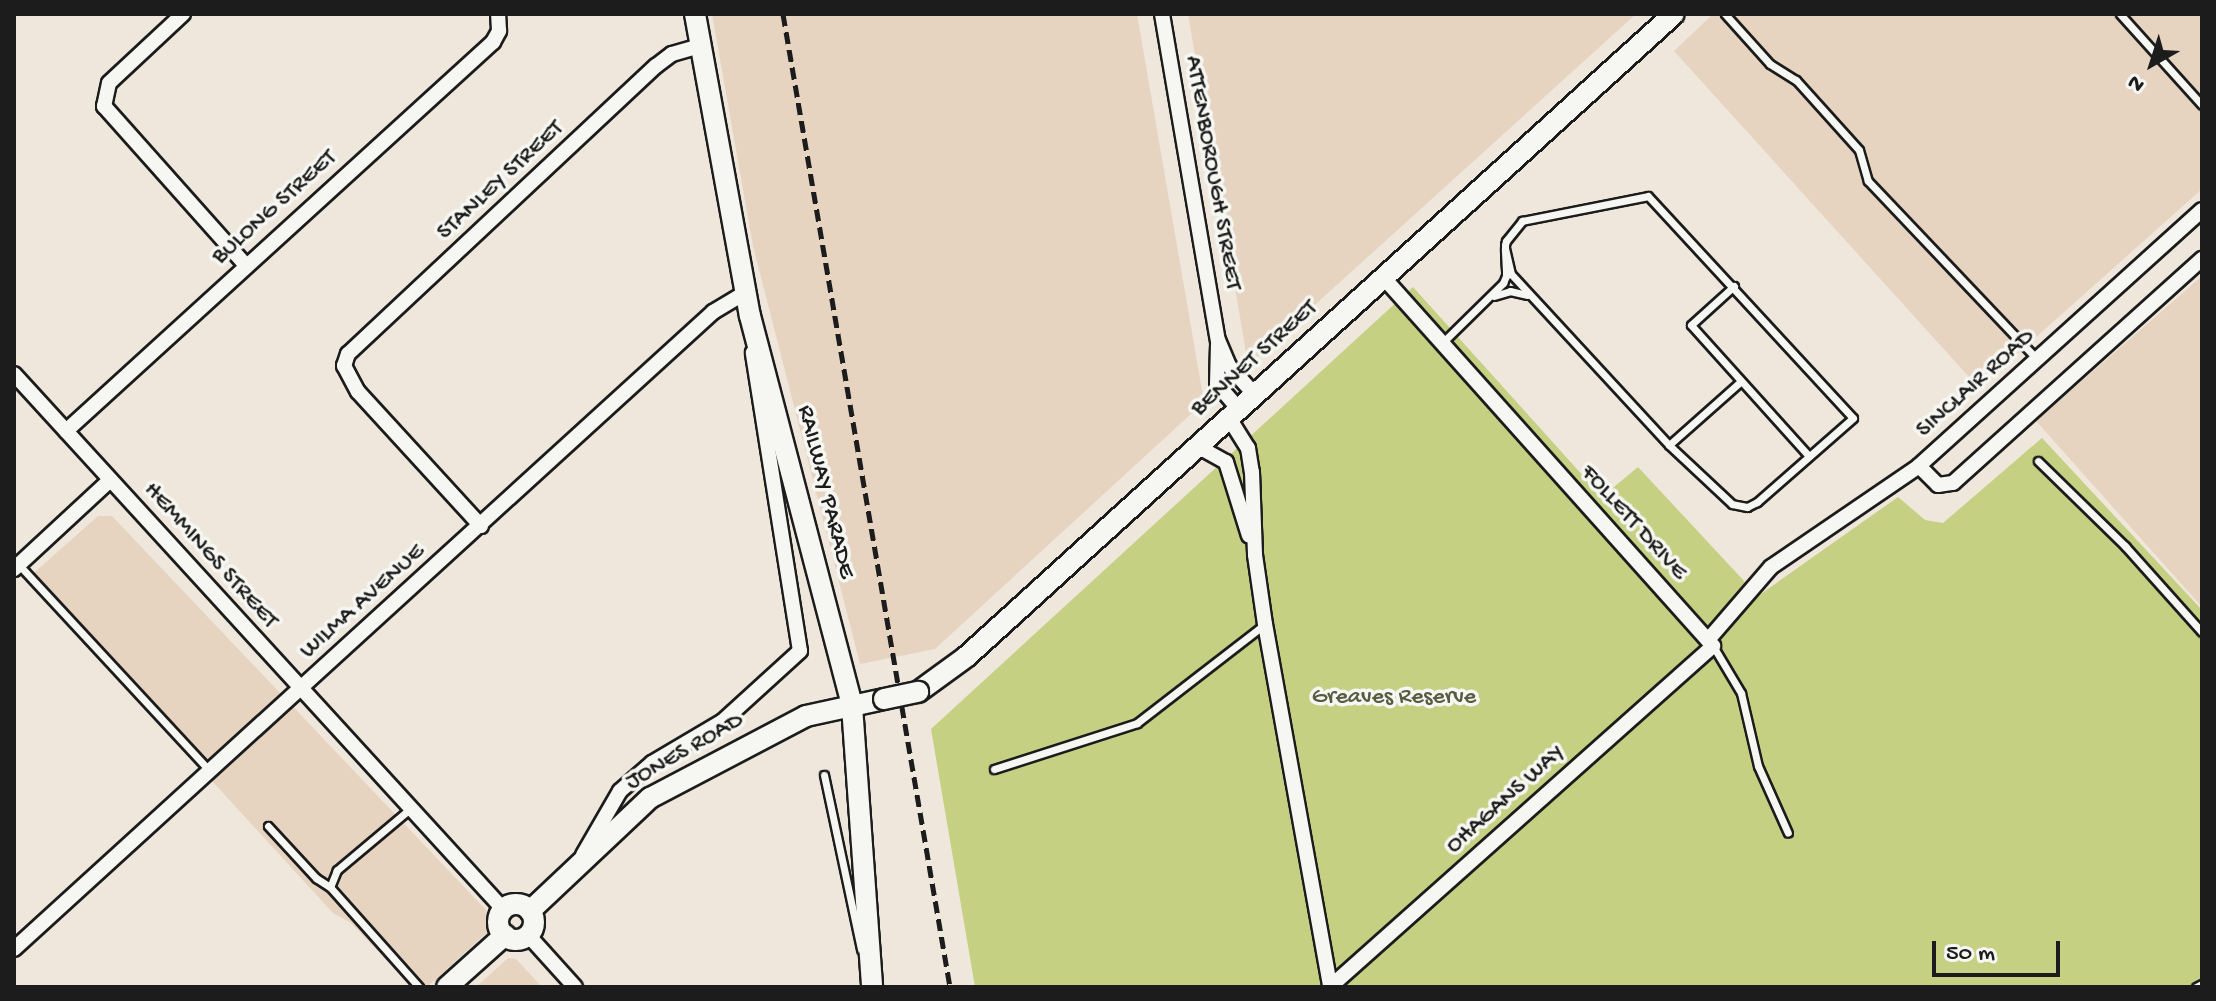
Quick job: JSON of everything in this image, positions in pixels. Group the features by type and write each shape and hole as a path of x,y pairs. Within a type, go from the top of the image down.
{"main road":[{"name":"RAILWAY PARADE","path":"695,14 750,316 852,706 872,987"},
{"name":"BENNET STREET","path":"852,706 918,692 966,657 1668,16"},
{"name":"JONES ROAD","path":"530,911 579,862 654,796 800,718 852,706"},
{"path":"519,904 530,911 533,924 528,935 516,939 505,935 498,920 503,909 519,904"},
{"path":"447,987 505,935"}],"street":[{"path":"183,14 109,83 104,106 245,264"},
{"name":"BULONG STREET","path":"66,431 245,264 493,42 499,31 498,14"},
{"name":"ATTENBOROUGH STREET","path":"1162,14 1218,340 1216,381 1234,414 1249,455 1255,555 1265,624 1330,987"},
{"name":"STANLEY STREET","path":"481,526 358,392 344,366 348,354 656,66 672,54 700,46"},
{"name":"SINCLAIR ROAD","path":"2202,210 1919,466 1938,485 1956,481 2202,259"},
{"name":"FOLLETT DRIVE","path":"1384,278 1710,643"},
{"name":"WILMA AVENUE","path":"14,949 719,306 745,293"},
{"path":"579,862 620,791 652,763 723,721 799,655 802,635 755,384 750,316"},
{"name":"ATTENBOROUGH STREET","path":"1218,340 1229,366 1255,395"},
{"name":"HEMMINGS STREET","path":"14,374 503,909"},
{"name":"ATTENBOROUGH STREET","path":"1197,446 1226,462 1255,555"},
{"name":"OHAGANS WAY","path":"1330,987 1710,643 1771,567 1919,466"},
{"path":"16,567 110,480"},
{"path":"528,935 575,987"}],"lane":[{"path":"1725,14 1859,150 1868,181 2036,358"},
{"path":"2120,14 2202,105"},
{"path":"1442,343 1489,300 1506,276 1505,249 1511,233 1528,218 1648,196 1853,418 1757,502 1741,507 1726,500 1669,445 1535,300 1510,271 1505,249"},
{"path":"1734,286 1691,325 1809,456"},
{"path":"1489,300 1514,291 1535,300"},
{"path":"1669,445 1741,381"},
{"path":"2038,461 2109,529 2202,632"},
{"path":"16,567 211,771"},
{"path":"994,769 1137,723 1265,624"},
{"name":"FOLLETT DRIVE","path":"1710,643 1741,693 1758,766 1788,833"},
{"path":"824,775 844,887 872,987"},
{"path":"330,887 337,870 413,807"},
{"path":"268,826 316,878 330,887 419,987"},
{"path":"2196,987 2202,984"}],"shaded area":[{"path":"712,14 1137,14 1204,402 935,649 860,664 753,246"},
{"path":"1188,14 1636,14 1254,360 1247,358"},
{"path":"1713,14 2202,14 2202,189 1979,388 1674,51"},
{"path":"2202,276 2202,607 2036,421"},
{"path":"98,516 112,516 486,910 492,928 427,987 412,987 351,923 333,913 27,579"},
{"path":"508,958 516,959 542,987 476,987"}],"green space":[{"name":"Greaves Reserve","path":"1413,287 1602,497 1638,467 1758,596 1898,497 1925,520 1943,523 2042,438 2202,610 2202,987 975,987 931,729"}],"railway":[{"path":"783,14 950,987"}]}
